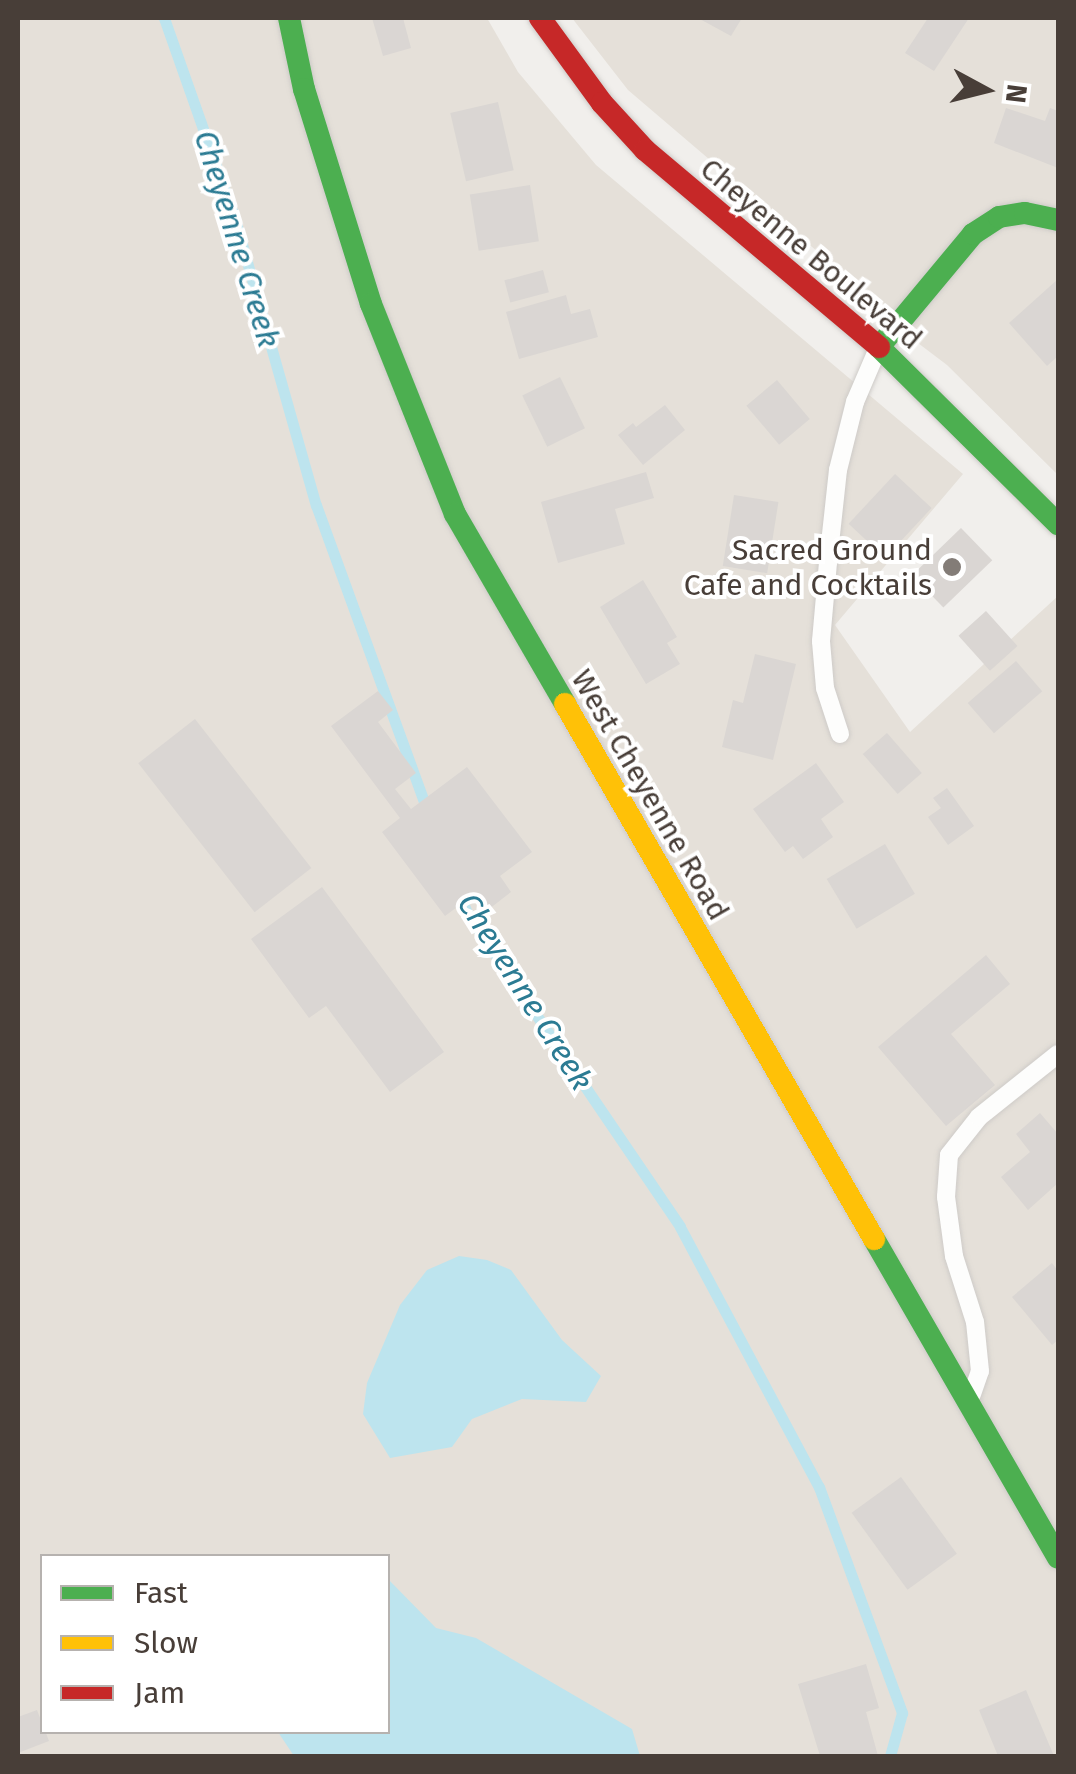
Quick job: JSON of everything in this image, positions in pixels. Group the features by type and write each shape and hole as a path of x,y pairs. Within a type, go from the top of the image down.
{"street":[{"name":"West Cheyenne Road","path":"289,18 304,89 371,304 455,514 898,1288 971,1399 1058,1558"},
{"name":"Cheyenne Boulevard","path":"540,18 602,104 645,150 878,348 1058,524"},
{"path":"878,348 973,234 999,217 1025,213 1058,220"}],"lane":[{"path":"840,734 825,688 821,642 828,562 838,470 856,402 878,348"},
{"path":"971,1399 980,1371 975,1322 954,1256 946,1197 950,1155 978,1117 1058,1054"}],"shaded area":[{"path":"18,18 487,18 518,72 596,165 963,474 835,625 910,732 1058,596 1058,1756 18,1756"},
{"path":"572,18 1058,18 1058,475 947,365 877,312 825,258 628,90"}],"water":[{"path":"459,1256 487,1260 511,1270 562,1340 601,1376 586,1402 522,1399 472,1419 452,1447 390,1458 363,1414 367,1383 400,1305 427,1270"},
{"path":"390,1581 436,1628 476,1638 632,1729 640,1756 294,1756 279,1734 390,1734"}],"building":[{"path":"372,18 403,18 411,48 383,56"},
{"path":"698,18 742,18 731,36"},
{"path":"928,18 969,18 934,71 905,53"},
{"path":"498,102 514,170 466,181 450,113"},
{"path":"1006,108 1045,121 1050,108 1058,111 1058,168 994,143"},
{"path":"530,185 539,241 479,251 470,195"},
{"path":"543,270 549,292 510,303 504,280"},
{"path":"1058,279 1058,356 1047,366 1009,323"},
{"path":"566,295 571,314 590,309 598,337 519,359 506,312"},
{"path":"560,377 585,428 547,447 522,395"},
{"path":"777,380 810,419 779,445 746,406"},
{"path":"665,405 685,430 643,465 618,435"},
{"path":"646,472 654,498 615,509 625,544 558,563 541,502"},
{"path":"895,474 932,508 885,558 849,524"},
{"path":"734,495 778,502 767,573 723,566"},
{"name":"Sacred Ground Cafe and Cocktails","path":"961,528 992,560 943,608 912,575"},
{"path":"643,580 677,637 667,643 680,664 646,684 600,607"},
{"path":"986,611 1017,646 990,671 959,636"},
{"path":"755,654 796,664 773,760 722,747 733,700 743,703"},
{"path":"1016,661 1042,691 994,733 968,703"},
{"path":"378,691 393,710 378,722 416,773 395,789 411,809 467,767 532,852 500,876 511,892 484,913 472,896 445,916 382,832 400,818 331,726"},
{"path":"195,719 311,868 255,912 138,763"},
{"path":"887,733 922,773 898,794 863,754"},
{"path":"816,763 844,802 821,819 833,837 803,859 793,846 785,852 753,809"},
{"path":"947,788 974,826 948,845 928,817 941,808 933,798"},
{"path":"885,844 915,894 857,929 827,879"},
{"path":"322,887 444,1052 390,1092 326,1006 309,1018 251,939"},
{"path":"986,955 1010,984 951,1034 995,1085 946,1126 878,1047"},
{"path":"1040,1113 1058,1134 1058,1183 1028,1210 1001,1177 1030,1152 1016,1134"},
{"path":"1052,1263 1058,1271 1058,1340 1052,1345 1012,1297"},
{"path":"901,1477 957,1554 907,1590 852,1513"},
{"path":"866,1664 879,1708 866,1712 878,1756 820,1756 798,1684"},
{"path":"1026,1690 1054,1756 998,1756 979,1710"},
{"path":"37,1710 40,1734 46,1734 49,1741 18,1753 18,1717"}],"waterway":[{"name":"Cheyenne Creek","path":"164,18 236,223 316,505 427,810"},
{"name":"Cheyenne Creek","path":"457,888 467,913 680,1227 819,1487 902,1713 890,1756"}],"traffic: fast":[{"path":"289,18 304,89 371,304 455,514 565,704"},
{"path":"879,347 973,234 999,217 1025,213 1058,220"},
{"path":"879,347 1058,524"},
{"path":"874,1239 1058,1558"}],"traffic: slow":[{"path":"565,704 874,1239"}],"traffic: jam":[{"path":"540,18 602,103 645,150 879,347"}],"place":[{"name":"Sacred Ground Cafe and Cocktails","path":"952,567"}]}
